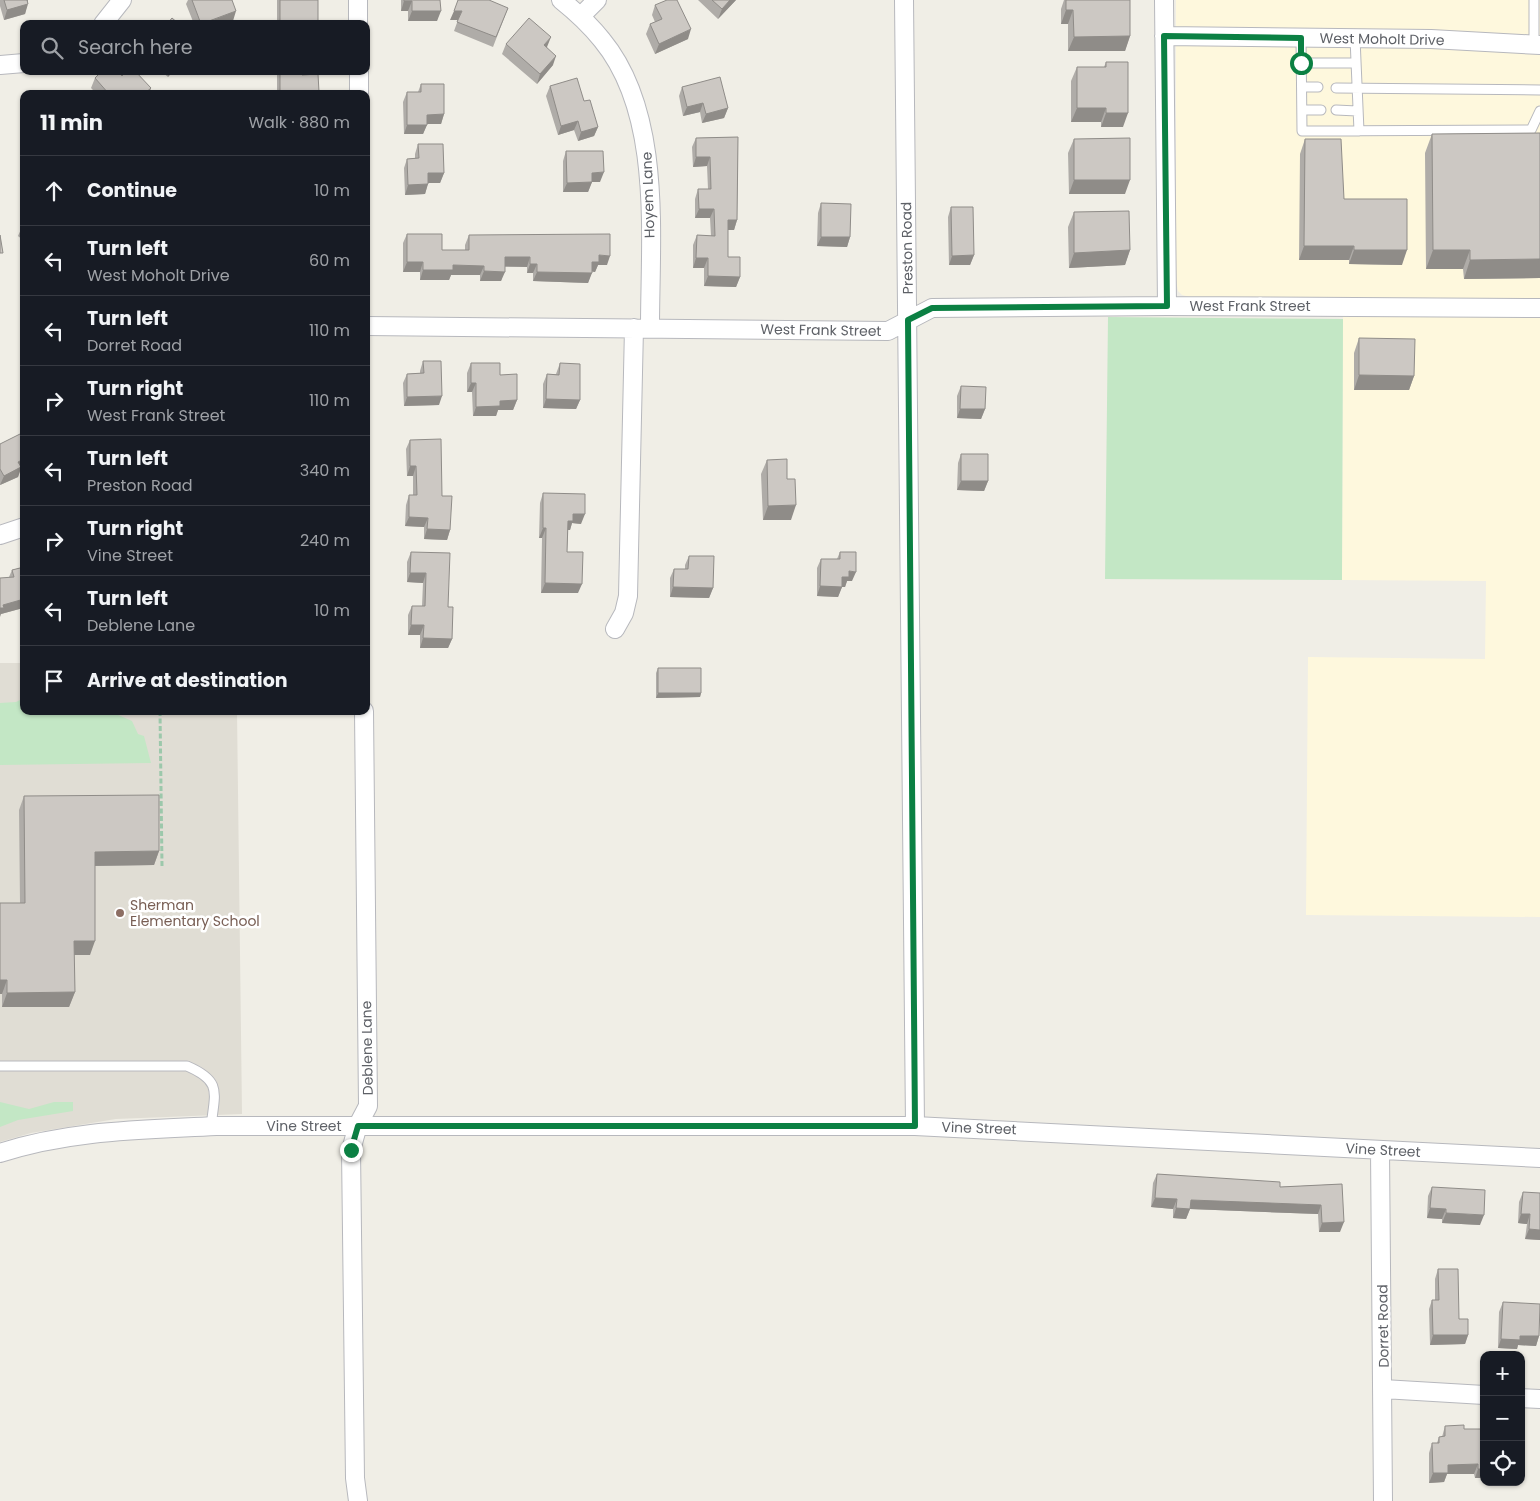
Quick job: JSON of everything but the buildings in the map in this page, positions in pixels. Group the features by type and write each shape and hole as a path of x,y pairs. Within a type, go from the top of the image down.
{"street":[{"path":"106,20 122,0"},
{"path":"358,0 358,20"},
{"name":"Hoyem Lane","path":"561,0 580,16 603,41 623,73 638,112 647,152 650,187 628,596 624,613 615,628"},
{"path":"580,16 597,0"},
{"name":"Preston Road","path":"904,0 915,1126"},
{"path":"1164,0 1167,306"},
{"name":"West Moholt Drive","path":"1164,36 1355,38 1537,44"},
{"path":"0,65 20,63"},
{"path":"359,75 359,90"},
{"name":"West Frank Street","path":"370,326 888,331 932,308 1167,306 1540,308"},
{"path":"0,535 20,528"},
{"name":"Deblene Lane","path":"358,1501 355,1478 351,1150 358,1126 368,1106 364,715"},
{"name":"Vine Street","path":"0,1153 42,1141 96,1132 211,1126 915,1126 1540,1158"},
{"name":"Dorret Road","path":"1380,1150 1383,1501"},
{"path":"1383,1389 1480,1395"},
{"path":"1525,1398 1540,1399"}],"lane":[{"path":"1536,2 1537,44"},
{"path":"1301,38 1302,131 1531,130 1539,115"},
{"path":"1355,38 1359,130"},
{"path":"1301,63 1356,63"},
{"path":"1302,87 1318,88"},
{"path":"1336,88 1540,90"},
{"path":"1302,110 1321,110"},
{"path":"1336,110 1357,111"},
{"path":"0,1066 187,1066 205,1074 212,1081 214,1091 211,1126"}],"path":[{"path":"160,715 162,866"}],"shaded area":[{"path":"1176,0 1540,0 1540,917 1306,915 1308,657 1485,659 1486,581 1342,580 1343,298 1194,298 1182,295 1178,291 1176,280"},
{"name":"Sherman Elementary School","path":"0,663 20,663 20,715 237,715 242,1114 116,1119 31,1133 0,1142"}],"green space":[{"path":"1108,317 1343,319 1342,580 1105,579"},
{"path":"20,700 20,715 118,715 132,721 138,734 144,736 151,763 0,765 0,703"},
{"path":"0,1102 29,1109 54,1102 73,1102 73,1111 18,1120 0,1127"}],"place":[{"name":"Sherman Elementary School","path":"120,913"}],"route":[{"path":"351,1150 358,1126 915,1126 908,320 932,308 1167,306 1164,36 1301,38 1301,63"}]}
